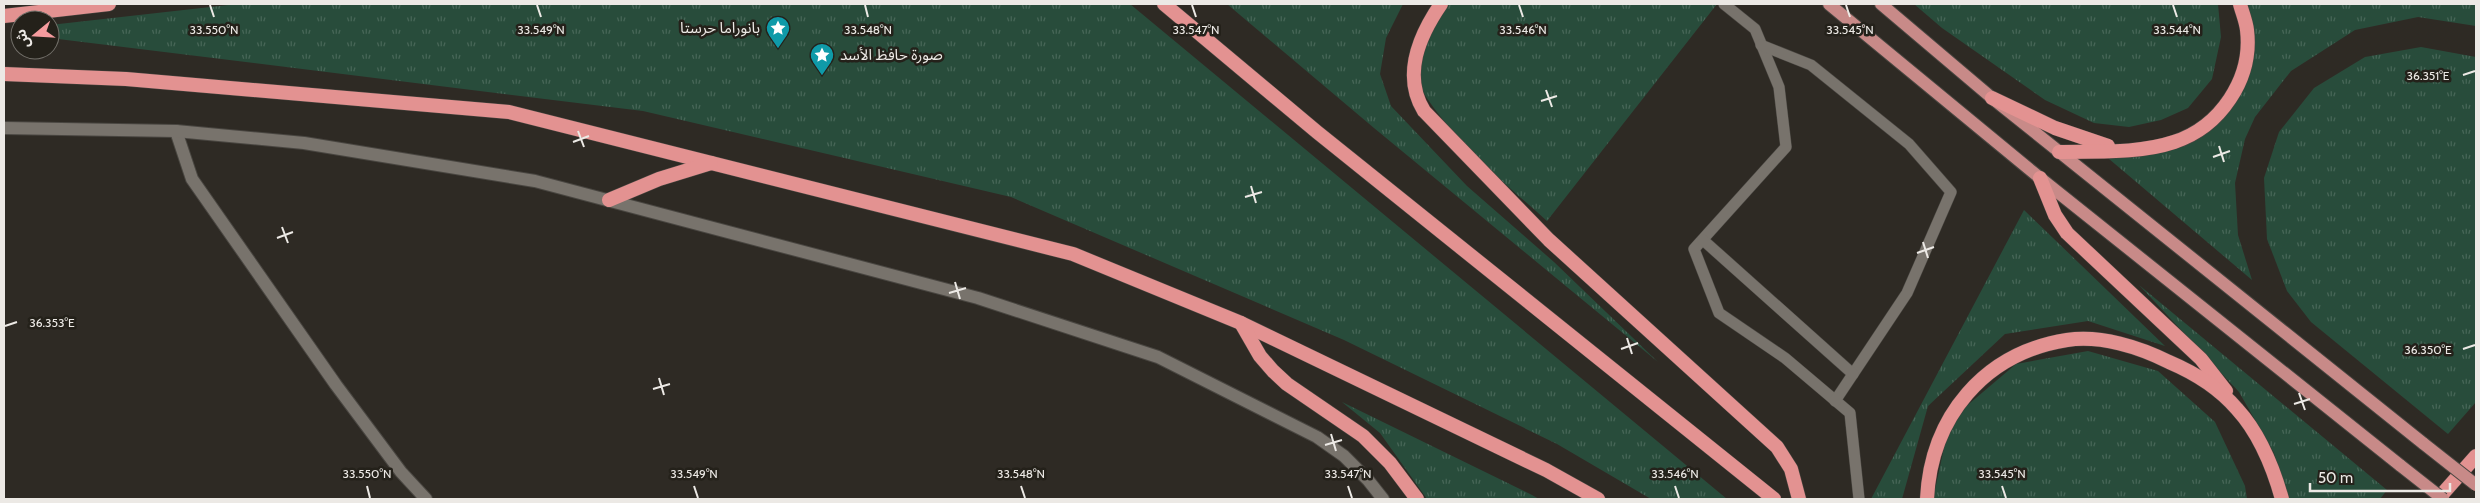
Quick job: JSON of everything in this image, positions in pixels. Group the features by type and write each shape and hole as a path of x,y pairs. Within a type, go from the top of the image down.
{"highway":[{"path":"4,16 108,4"},
{"path":"1164,4 1317,132 1774,499"},
{"path":"1441,4 1418,49 1412,70 1414,91 1424,111 1549,240 1777,447 1791,469 1800,499"},
{"path":"2059,152 2149,148 2173,143 2195,134 2214,119 2230,100 2241,78 2247,54 2247,29 2240,4"},
{"path":"4,74 126,79 509,112 1073,254 1241,323 1546,470 1598,499"},
{"path":"1992,98 2055,128 2121,150"},
{"path":"609,200 660,179 712,163"},
{"path":"2040,178 2055,215 2067,233 2201,358 2220,381 2257,435 2272,466 2282,499"},
{"path":"1241,323 1255,348 1273,370 1287,384 1363,436 1390,463 1417,499"},
{"path":"1927,499 1928,478 1935,449 1947,421 1964,396 1986,375 2011,358 2039,346 2068,340 2098,340 2129,346 2187,370 2213,386 2237,408"},
{"path":"2438,499 2476,456"}],"main road":[{"path":"1829,4 2040,178 2443,499"},
{"path":"1880,4 1992,98 2476,485"}],"street":[{"path":"4,128 176,131 304,143 535,181 978,298 1158,357 1316,437 1350,462 1383,499"},
{"path":"176,131 192,179 336,385 401,472 426,499"}],"lane":[{"path":"1724,4 1755,29 1779,87 1786,147 1694,250 1719,313 1785,358 1850,414 1859,499"},
{"path":"1761,45 1811,65 1909,144 1950,192 1907,293 1835,401"},
{"path":"1703,240 1853,374"}],"green space":[{"path":"237,4 1130,4 1727,499 1651,499 1557,444 1344,340 1011,197 643,111 60,39 60,24"},
{"path":"1227,4 1403,4 1386,38 1380,74 1391,106 1467,186 1554,262 1658,362 1374,128"},
{"path":"1442,4 1717,4 1547,221 1454,133 1438,114 1412,72"},
{"path":"1914,4 2218,4 2221,37 2212,79 2188,108 2161,120 2129,127 2094,123 2045,100 1942,28"},
{"path":"2244,4 2476,4 2476,26 2418,17 2355,30 2291,71 2255,117 2245,139 2235,183 2238,235 2252,280 2102,153 2195,137 2240,73"},
{"path":"2421,47 2476,57 2476,402 2448,434 2311,322 2287,291 2267,239 2264,178 2279,132 2314,88 2365,57"},
{"path":"2024,210 2165,346 2088,321 2005,334 1928,406 1902,499 1871,499"},
{"path":"2139,285 2387,490 2380,499 2286,499 2274,453 2239,392"},
{"path":"2088,351 2158,371 2215,422 2245,486 2247,499 1933,499 1950,420 2016,364"},
{"path":"1342,402 1539,499 1427,499 1380,433"}],"place":[{"name":"بانوراما حرستا","path":"778,49"},
{"name":"صورة حافظ الأسد","path":"822,76"}]}
